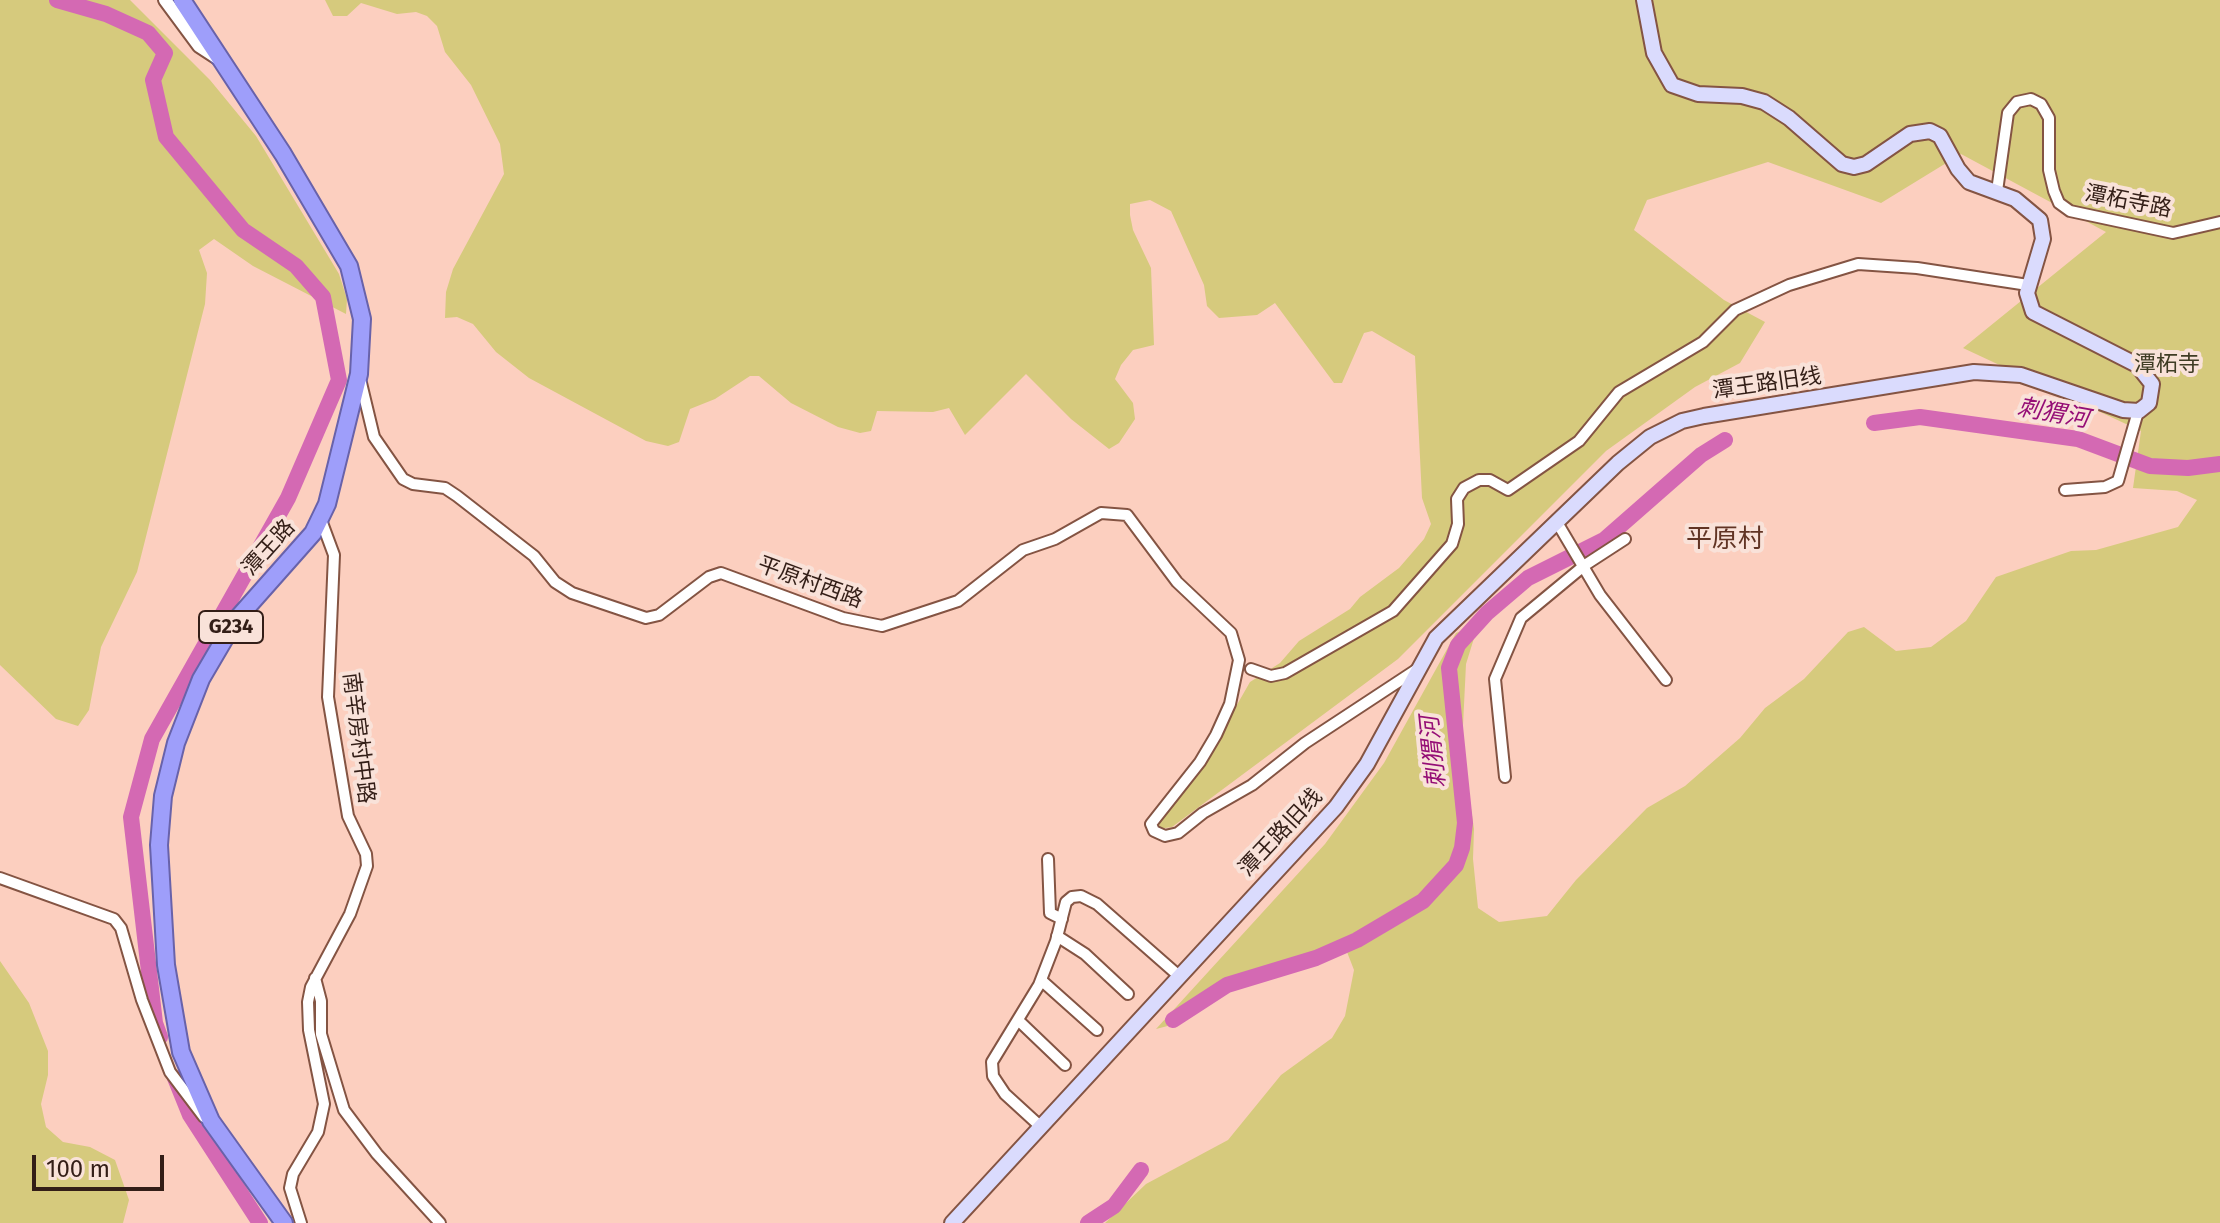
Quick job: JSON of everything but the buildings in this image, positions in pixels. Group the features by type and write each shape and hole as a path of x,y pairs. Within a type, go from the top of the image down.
{"highway":[{"name":"潭王路","path":"182,0 349,266 362,319 359,374 321,520 235,621 216,650 176,743 163,796 159,845 166,965 181,1052 211,1121 284,1223"}],"main road":[{"path":"1644,0 1658,64 1678,89 1698,94 1742,96 1764,102 1789,118 1836,161 1848,167 1866,164 1910,134 1935,133 1945,142 1958,169 1969,182 2026,205 2043,227 2042,244 2028,285"},
{"name":"潭王路旧线","path":"952,1223 1351,789 1416,670 1449,625 1637,447 1667,427 1704,416 1974,372 2021,375 2123,410 2145,408 2152,392 2144,370 2039,316 2030,306 2028,285"}],"street":[{"path":"165,0 199,46 222,61"},
{"name":"潭柘寺路","path":"1997,191 2008,113 2017,102 2031,99 2041,104 2049,118 2049,170 2059,203 2070,211 2173,233 2220,222"},
{"path":"1251,669 1271,676 1285,673 1393,611 1452,544 1458,524 1457,499 1464,488 1479,480 1490,480 1508,490 1579,441 1619,392 1703,342 1735,310 1789,285 1858,264 1917,268 2028,285"},
{"name":"平原村西路","path":"359,374 374,437 403,479 413,484 445,488 457,496 519,544 555,582 572,593 646,618 659,615 709,577 721,573 853,621 882,626 958,601 1023,550 1055,539 1101,513 1127,515 1177,582 1231,633 1239,660 1230,704 1216,735 1200,762 1151,824 1154,831 1165,836 1178,833 1203,813 1252,785 1305,743 1416,670"},
{"path":"2065,490 2105,487 2118,481 2137,415"},
{"name":"南辛房村中路","path":"301,1223 290,1188 293,1174 312,1147 324,1104 309,1030 308,1002 315,978 350,914 367,866 366,854 348,816 328,697 334,555 321,520"},
{"path":"1558,524 1600,595 1666,680"},
{"path":"1505,777 1495,679 1521,618 1585,565 1625,539"},
{"path":"1048,859 1050,913 1062,919"},
{"path":"0,878 114,919 121,928 142,1000 170,1072 192,1104 227,1144"},
{"path":"1040,1126 1005,1094 993,1076 992,1062 1041,980 1066,902 1072,897 1081,896 1097,904 1179,976"},
{"path":"1057,936 1085,954 1128,994"},
{"path":"315,978 321,1001 321,1034 344,1110 377,1154 440,1223"},
{"path":"1041,980 1097,1030"},
{"path":"1019,1021 1065,1065"}],"green space":[{"path":"0,0 130,0 210,80 256,136 339,274 347,299 346,314 253,266 214,239 199,250 207,273 205,304 137,572 101,647 89,710 78,726 56,719 0,665"},
{"name":"潭柘寺","path":"325,0 2220,0 2220,1223 1105,1223 1146,1184 1228,1140 1281,1075 1332,1038 1345,1016 1354,970 1342,939 1309,956 1241,981 1183,1022 1156,1029 1325,844 1384,763 1456,633 1466,629 1475,635 1466,664 1462,746 1474,829 1473,859 1478,908 1499,922 1547,916 1576,880 1647,808 1685,786 1740,738 1765,708 1804,679 1848,632 1864,627 1896,651 1931,647 1966,621 1996,577 2071,551 2096,550 2178,527 2197,500 2177,491 2133,488 2141,431 1963,348 2106,232 1961,154 1881,203 1768,162 1647,200 1634,230 1724,300 1765,322 1740,363 1695,387 1606,451 1398,659 1172,827 1158,829 1160,819 1222,731 1250,682 1280,663 1299,641 1350,609 1360,597 1399,568 1424,539 1431,524 1422,498 1415,356 1372,331 1364,333 1342,383 1334,383 1275,303 1257,315 1219,318 1207,306 1204,285 1171,211 1150,200 1130,204 1130,215 1133,230 1151,268 1154,345 1133,350 1121,365 1115,379 1133,403 1135,419 1119,443 1109,449 1071,419 1026,374 965,435 949,408 933,412 877,411 871,431 860,433 838,427 791,403 759,376 750,376 715,399 690,409 679,442 668,446 646,441 529,378 496,352 473,324 457,317 445,318 446,292 453,269 504,174 500,144 471,85 445,52 437,26 427,16 416,12 397,14 361,3 347,16 333,16"},
{"path":"0,961 29,1003 48,1051 48,1075 41,1104 46,1127 63,1142 90,1147 115,1160 129,1200 123,1223 0,1223"}],"waterway":[{"path":"57,0 106,14 148,33 165,53 153,80 166,137 243,230 296,266 323,297 339,380 288,498 152,739 131,817 155,1023 160,1037"},
{"name":"刺猬河","path":"1874,423 1920,417 2078,439 2150,466 2188,468 2220,464"},
{"name":"刺猬河","path":"1173,1020 1227,985 1316,958 1357,940 1423,901 1456,865 1462,848 1465,823 1449,668 1458,645 1487,613 1528,578 1604,540 1701,455 1725,440"},
{"path":"175,1078 190,1115 260,1223"},
{"name":"刺猬河","path":"1088,1223 1114,1206 1141,1170"}],"district":[{"name":"平原村","path":"1725,540"}]}
